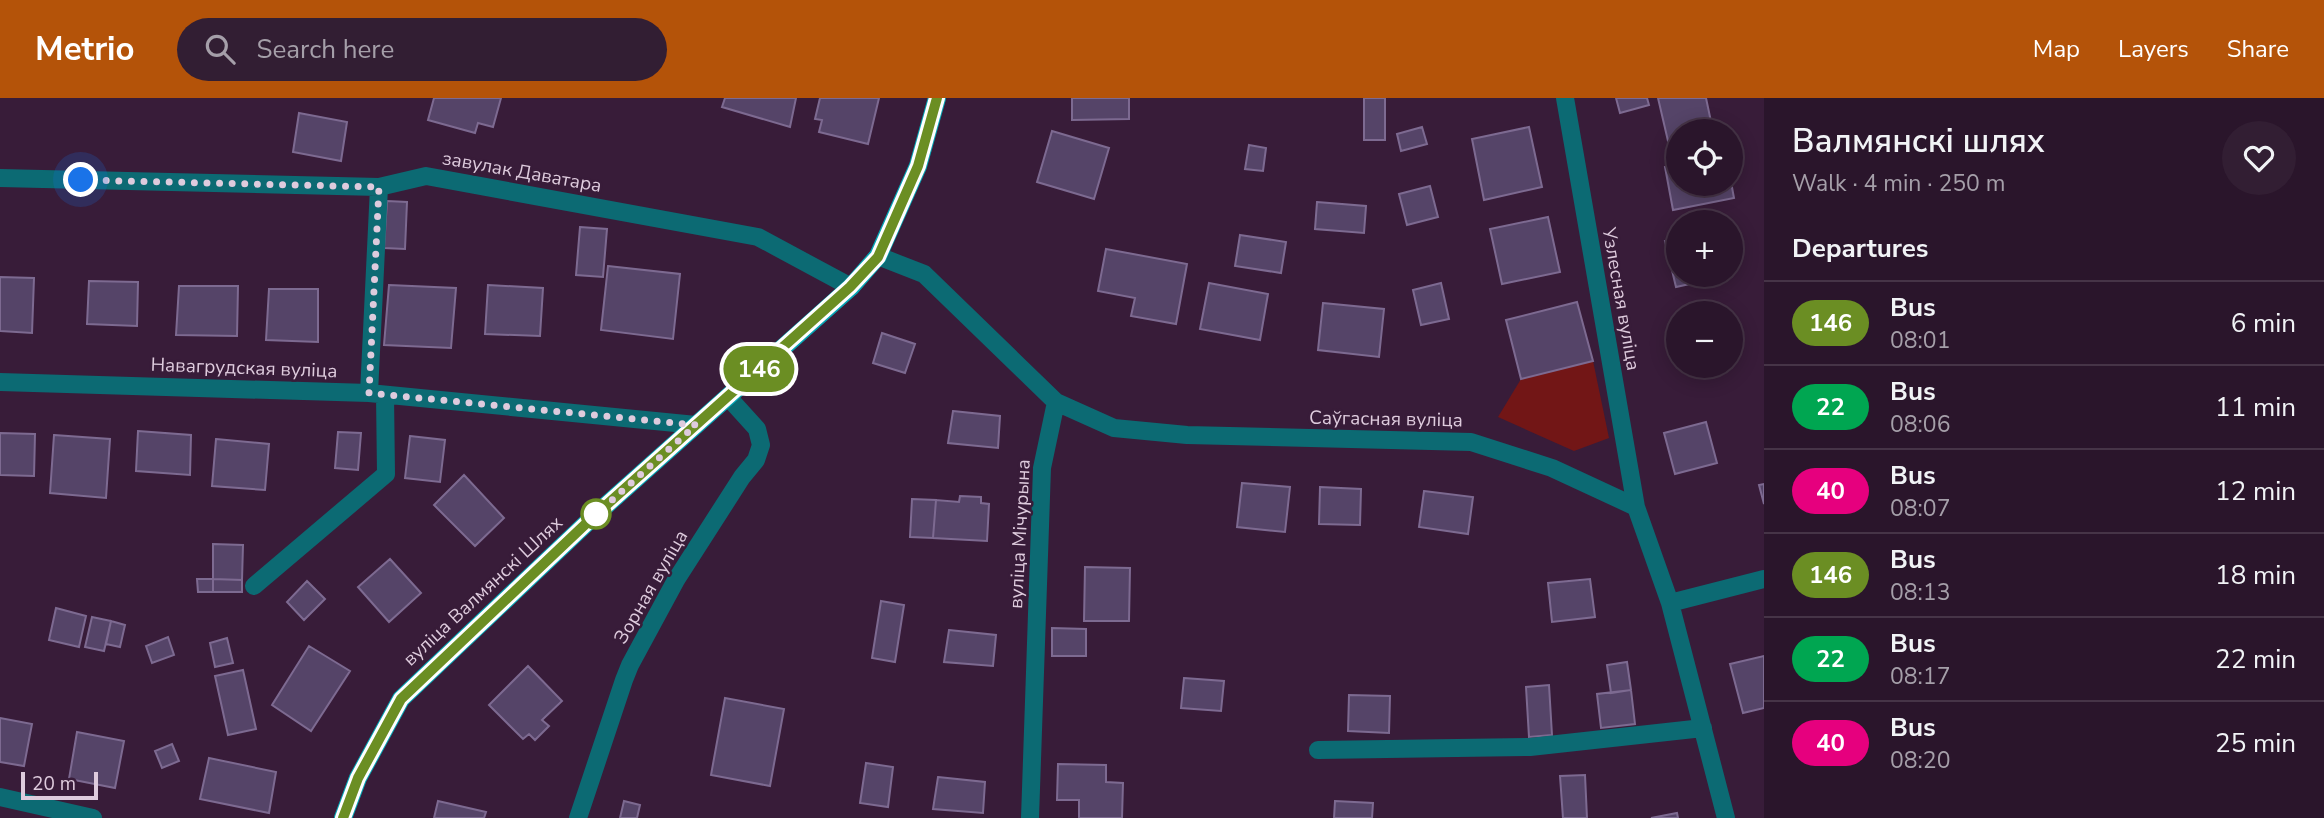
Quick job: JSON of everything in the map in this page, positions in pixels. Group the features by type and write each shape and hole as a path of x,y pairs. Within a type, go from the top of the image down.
{"main road":[{"name":"вуліца Валмянскі Шлях","path":"343,818 358,778 401,699 593,517 850,287 878,257 918,166 937,98"}],"street":[{"name":"Узлесная вуліца","path":"1565,98 1636,507"},
{"name":"завулак Даватара","path":"0,178 379,187 426,176 758,237 850,287"},
{"path":"254,586 386,474 377,394 379,187"},
{"path":"878,257 924,274 1056,402"},
{"name":"Навагрудская вуліца","path":"0,382 377,394 696,425"},
{"name":"Зорная вуліца","path":"578,818 630,665 676,580 742,477 756,460 761,445 757,429 728,397"},
{"name":"Саўгасная вуліца","path":"1056,402 1114,428 1187,436 1471,442 1552,468 1636,507"},
{"name":"вуліца Мічурына","path":"1030,818 1042,468 1056,402"},
{"path":"1636,507 1670,603 1726,818"},
{"path":"1670,603 1764,579"},
{"path":"1318,750 1531,747 1703,728"},
{"path":"0,797 93,818"}],"shaded area":[{"path":"1593,361 1609,438 1574,451 1498,417 1521,379"}],"building":[{"path":"434,98 501,98 493,127 478,123 475,133 428,120"},
{"path":"725,98 796,98 790,127 722,107"},
{"path":"820,98 879,98 868,144 819,132 822,120 815,119"},
{"path":"1072,98 1129,98 1129,119 1072,120"},
{"path":"1364,98 1385,98 1385,140 1364,140"},
{"path":"1616,98 1647,98 1649,105 1620,113"},
{"path":"1658,98 1706,98 1710,119 1666,119 1666,132"},
{"path":"299,113 347,122 341,161 293,152"},
{"path":"1422,127 1427,144 1401,151 1397,134"},
{"path":"1529,127 1542,187 1484,200 1472,139"},
{"path":"1052,131 1109,148 1094,199 1037,182"},
{"path":"1249,145 1266,148 1263,171 1245,169"},
{"path":"1430,186 1438,217 1407,225 1399,194"},
{"path":"1670,196 1734,196 1734,198 1673,210"},
{"path":"387,201 407,202 405,249 384,248"},
{"path":"1317,202 1366,206 1364,233 1315,229"},
{"path":"1548,217 1560,272 1502,284 1490,229"},
{"path":"580,227 607,229 603,277 576,275"},
{"path":"1240,235 1286,242 1281,273 1235,266"},
{"path":"1106,249 1187,264 1176,324 1131,316 1135,298 1098,291"},
{"path":"608,266 680,274 673,339 601,330"},
{"path":"0,277 34,278 32,333 0,331"},
{"path":"89,281 138,282 137,326 87,324"},
{"path":"1209,283 1268,294 1260,340 1200,329"},
{"path":"1441,283 1449,319 1421,325 1413,290"},
{"path":"389,285 456,288 451,348 384,345"},
{"path":"488,285 543,288 540,336 485,334"},
{"path":"179,286 238,286 237,336 176,335"},
{"path":"269,289 318,289 318,342 266,340"},
{"path":"1577,302 1593,361 1521,379 1506,320"},
{"path":"1323,303 1384,309 1379,357 1318,350"},
{"path":"882,333 915,344 905,373 873,363"},
{"path":"953,411 1000,416 998,448 948,443"},
{"path":"1706,422 1717,463 1675,474 1664,433"},
{"path":"138,431 191,435 190,475 136,471"},
{"path":"338,432 361,433 358,470 335,468"},
{"path":"0,433 35,434 34,476 0,475"},
{"path":"54,435 110,439 106,498 50,493"},
{"path":"410,436 445,440 440,482 405,478"},
{"path":"216,439 269,444 265,490 212,486"},
{"path":"464,475 504,518 475,546 434,505"},
{"path":"1242,483 1290,487 1285,532 1237,527"},
{"path":"1764,484 1764,504 1759,485"},
{"path":"1320,487 1361,489 1360,525 1319,524"},
{"path":"1424,491 1473,497 1468,534 1419,527"},
{"path":"960,496 981,497 981,503 989,504 987,541 933,538 936,500 959,502"},
{"path":"912,499 936,500 933,538 910,537"},
{"path":"213,544 243,545 242,580 213,579"},
{"path":"390,559 421,593 389,622 358,587"},
{"path":"1085,567 1130,568 1129,621 1084,621"},
{"path":"197,579 213,579 213,592 198,592"},
{"path":"213,579 242,580 242,592 213,592"},
{"path":"1590,579 1595,617 1552,622 1548,583"},
{"path":"307,581 325,599 304,620 287,602"},
{"path":"881,601 904,605 895,662 872,658"},
{"path":"56,608 86,616 79,647 49,640"},
{"path":"92,617 111,621 104,651 85,647"},
{"path":"111,621 125,625 120,647 106,644"},
{"path":"1052,628 1086,629 1086,656 1052,656"},
{"path":"949,630 996,635 993,666 944,662"},
{"path":"168,637 174,655 152,663 146,646"},
{"path":"227,638 233,663 215,667 210,643"},
{"path":"309,646 350,671 311,731 272,705"},
{"path":"1764,656 1764,708 1743,713 1730,664"},
{"path":"1627,662 1631,690 1611,693 1607,665"},
{"path":"528,666 562,701 542,720 549,726 535,740 529,734 523,739 489,705"},
{"path":"243,670 256,729 228,735 215,676"},
{"path":"1184,678 1224,681 1221,711 1181,708"},
{"path":"1549,685 1552,735 1529,737 1526,687"},
{"path":"1631,690 1635,724 1601,728 1597,694"},
{"path":"1349,695 1390,696 1389,733 1348,731"},
{"path":"725,698 784,709 770,786 711,775"},
{"path":"0,718 32,724 24,766 0,762"},
{"path":"77,732 124,741 115,788 69,779"},
{"path":"172,744 179,761 162,768 155,751"},
{"path":"209,758 276,772 269,813 200,799"},
{"path":"866,763 893,767 888,807 860,803"},
{"path":"1058,764 1106,765 1106,782 1123,783 1122,818 1079,818 1079,800 1057,800"},
{"path":"1585,775 1587,818 1563,818 1560,776"},
{"path":"938,777 985,782 983,813 933,809"},
{"path":"438,801 486,812 484,818 434,818"},
{"path":"624,801 640,805 637,818 620,818"},
{"path":"1335,801 1373,803 1372,818 1334,818"},
{"path":"1677,813 1678,818 1651,818"}],"bus line":[{"name":"146","path":"343,818 358,778 401,699 593,517 850,287 878,257 918,166 937,98"}],"route":[{"path":"81,180 379,187 369,393 696,425 593,517 596,514"}]}
